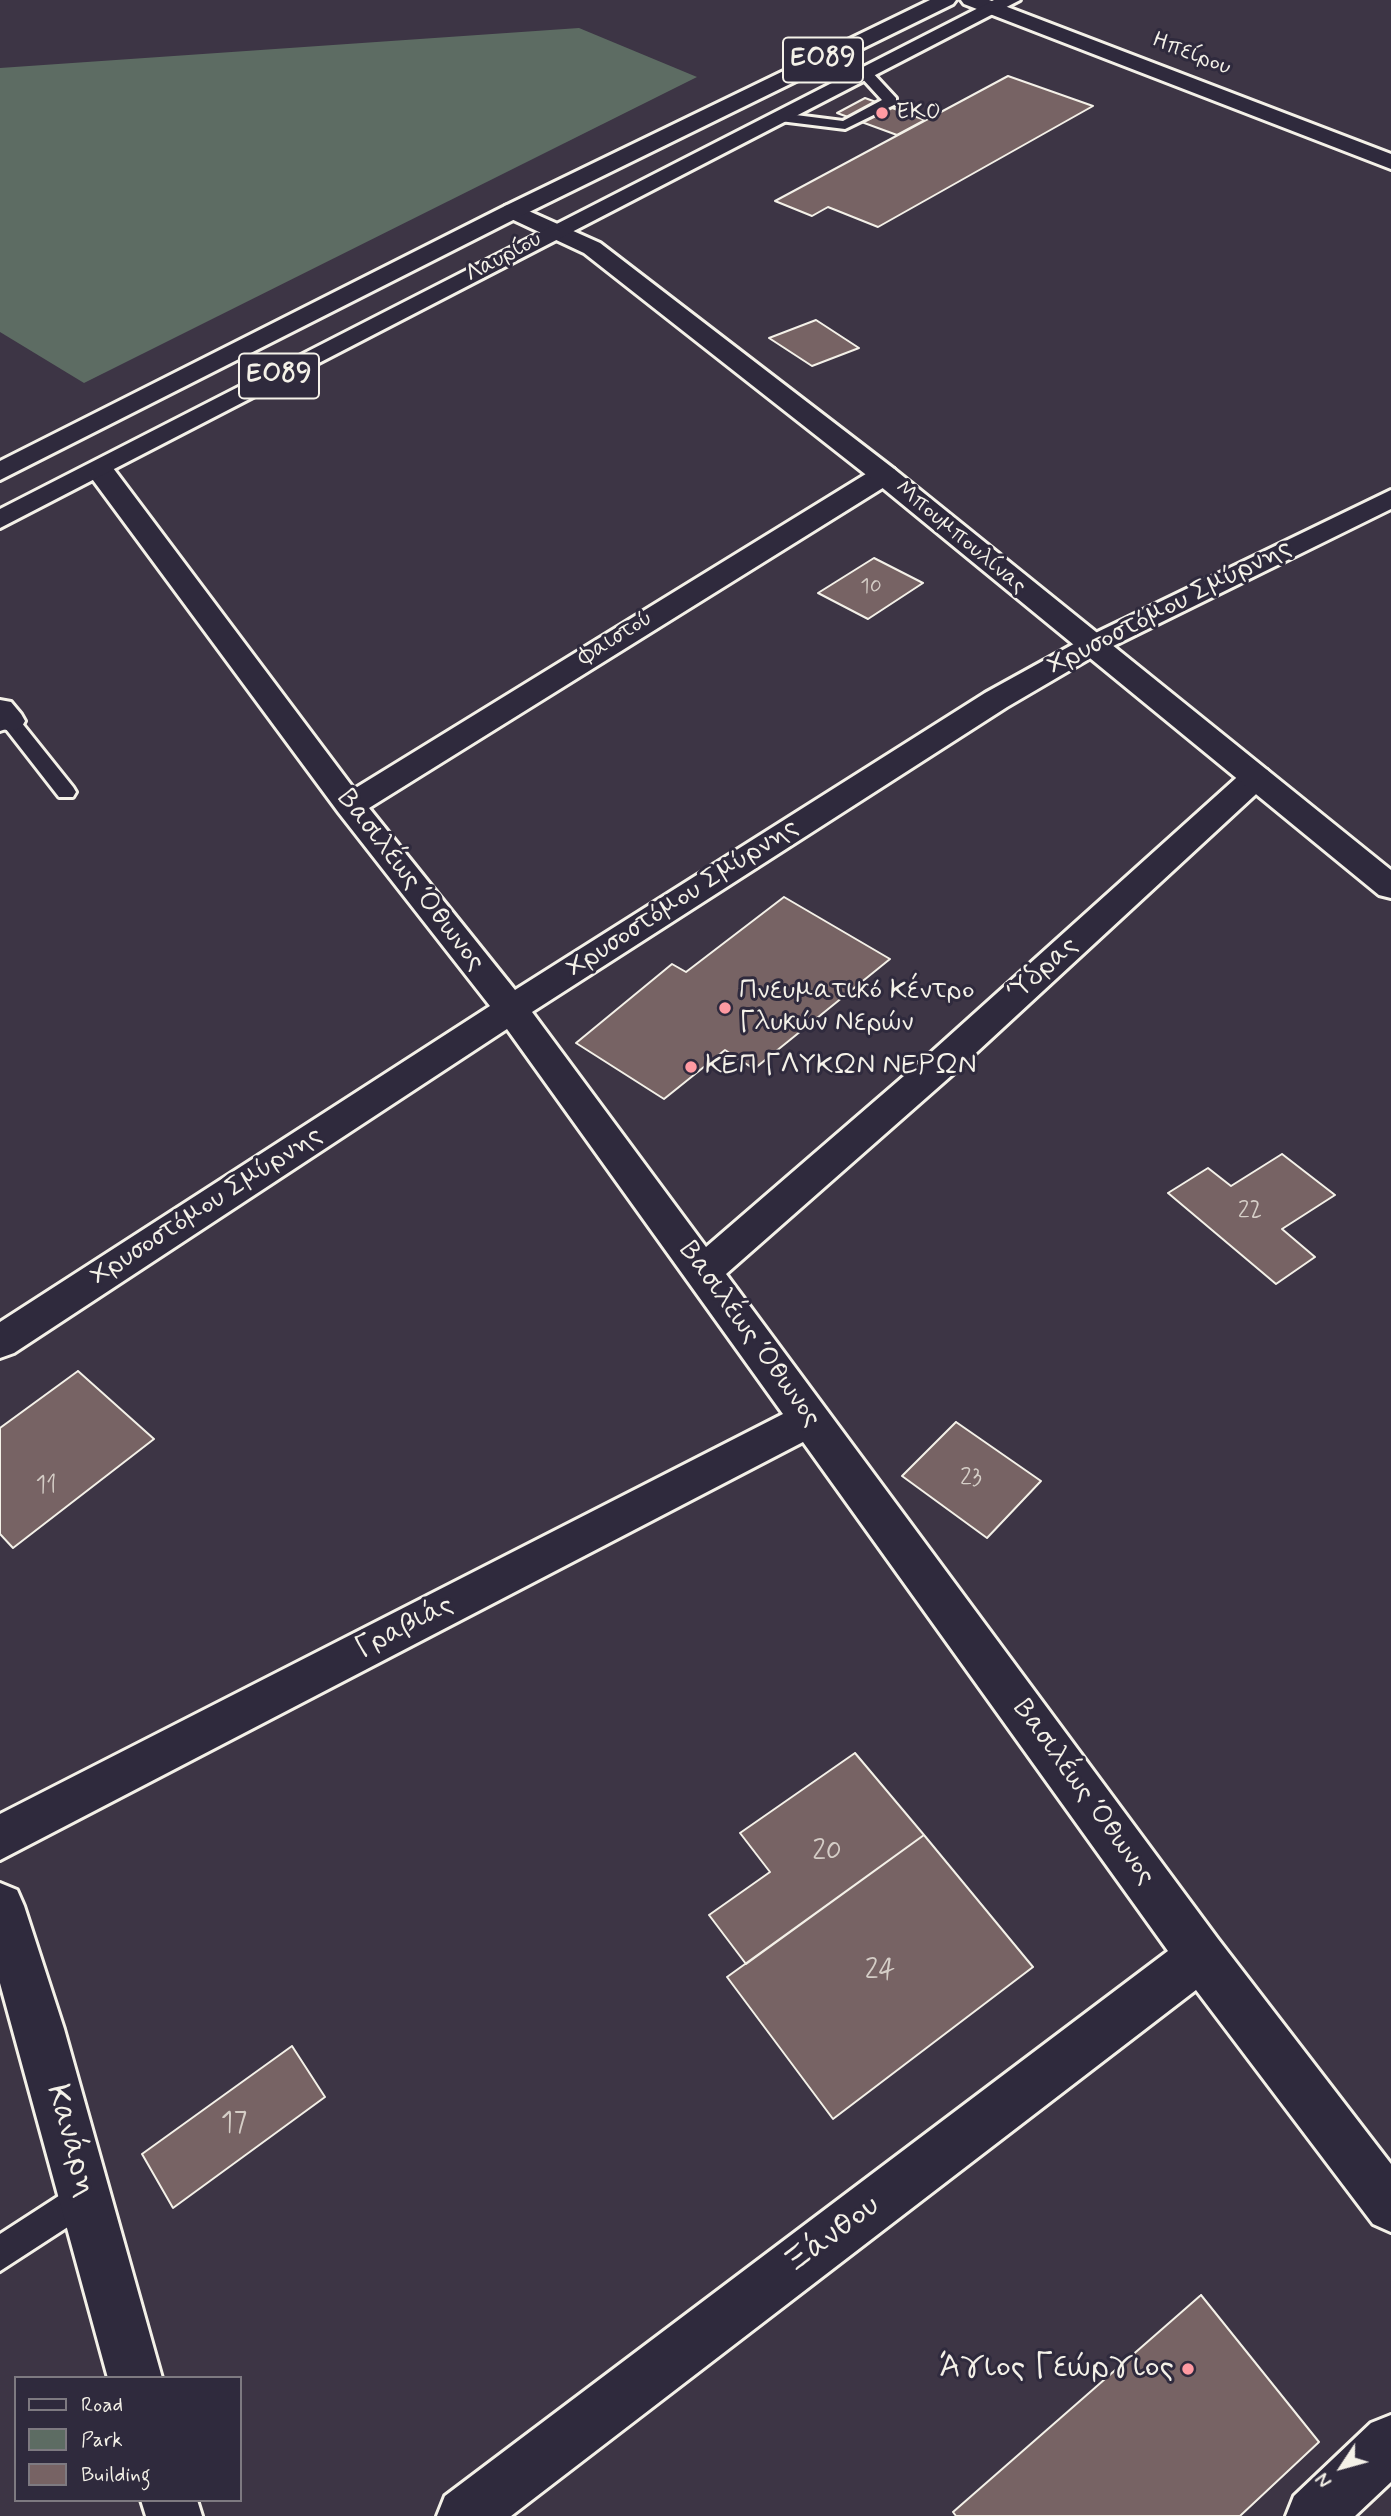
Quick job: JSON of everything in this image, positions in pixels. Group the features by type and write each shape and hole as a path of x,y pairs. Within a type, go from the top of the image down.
{"street":[{"name":"Λαυρίου","path":"0,472 513,211 946,0"},
{"name":"Ηπείρου","path":"971,0 1003,4 1391,162"},
{"name":"Λαυρίου","path":"0,520 558,230 1003,4"},
{"name":"Μπουμπουλίνας","path":"513,211 592,248 884,475 1091,646 1391,887"},
{"name":"Βασιλέως Όθωνος","path":"100,470 350,806 512,1010 1201,1956 1391,2206"},
{"name":"Φαιστού","path":"350,806 884,475"},
{"name":"Χρυσοστόμου Σμύρνης","path":"0,1342 864,782 1091,646 1391,498"},
{"name":"Ύδρας","path":"704,1272 939,1066 1256,777"},
{"name":"Γραβιάς","path":"0,1838 810,1419"},
{"name":"Κανάρη","path":"0,1906 134,2376"},
{"name":"Ξάνθου","path":"465,2516 1201,1956"},
{"path":"1314,2516 1391,2443"}],"lane":[{"path":"780,117 845,125 891,101 865,73"},
{"path":"3,719 66,792"},
{"path":"0,2254 85,2196"}],"green space":[{"path":"579,28 697,77 84,383 0,332 0,68"}],"building":[{"path":"1008,76 1093,106 878,227 828,207 812,216 775,201"},
{"path":"865,98 925,120 897,135 837,113"},
{"path":"816,320 859,348 812,366 769,338"},
{"path":"874,558 923,583 868,619 818,593"},
{"name":"Πνευματικό Κέντρο Γλυκών Νερών","path":"784,897 890,959 754,1069 725,1050 664,1099 576,1043 672,964 686,972"},
{"path":"1282,1154 1335,1195 1282,1229 1315,1257 1276,1284 1168,1193 1208,1168 1231,1186"},
{"path":"78,1371 154,1439 13,1548 0,1534 0,1428"},
{"path":"956,1422 1041,1481 987,1538 902,1476"},
{"path":"855,1753 924,1835 746,1964 709,1915 770,1872 740,1833"},
{"path":"924,1835 1033,1967 833,2119 727,1977"},
{"path":"292,2046 325,2097 173,2208 142,2154"},
{"name":"Άγιος Γεώργιος","path":"1201,2295 1319,2442 1240,2516 956,2516 953,2512"}],"place":[{"name":"EKO","path":"882,113"},
{"name":"Πνευματικό Κέντρο Γλυκών Νερών","path":"725,1008"},
{"name":"ΚΕΠ ΓΛΥΚΩΝ ΝΕΡΩΝ","path":"691,1067"},
{"name":"Άγιος Γεώργιος","path":"1188,2369"}]}
